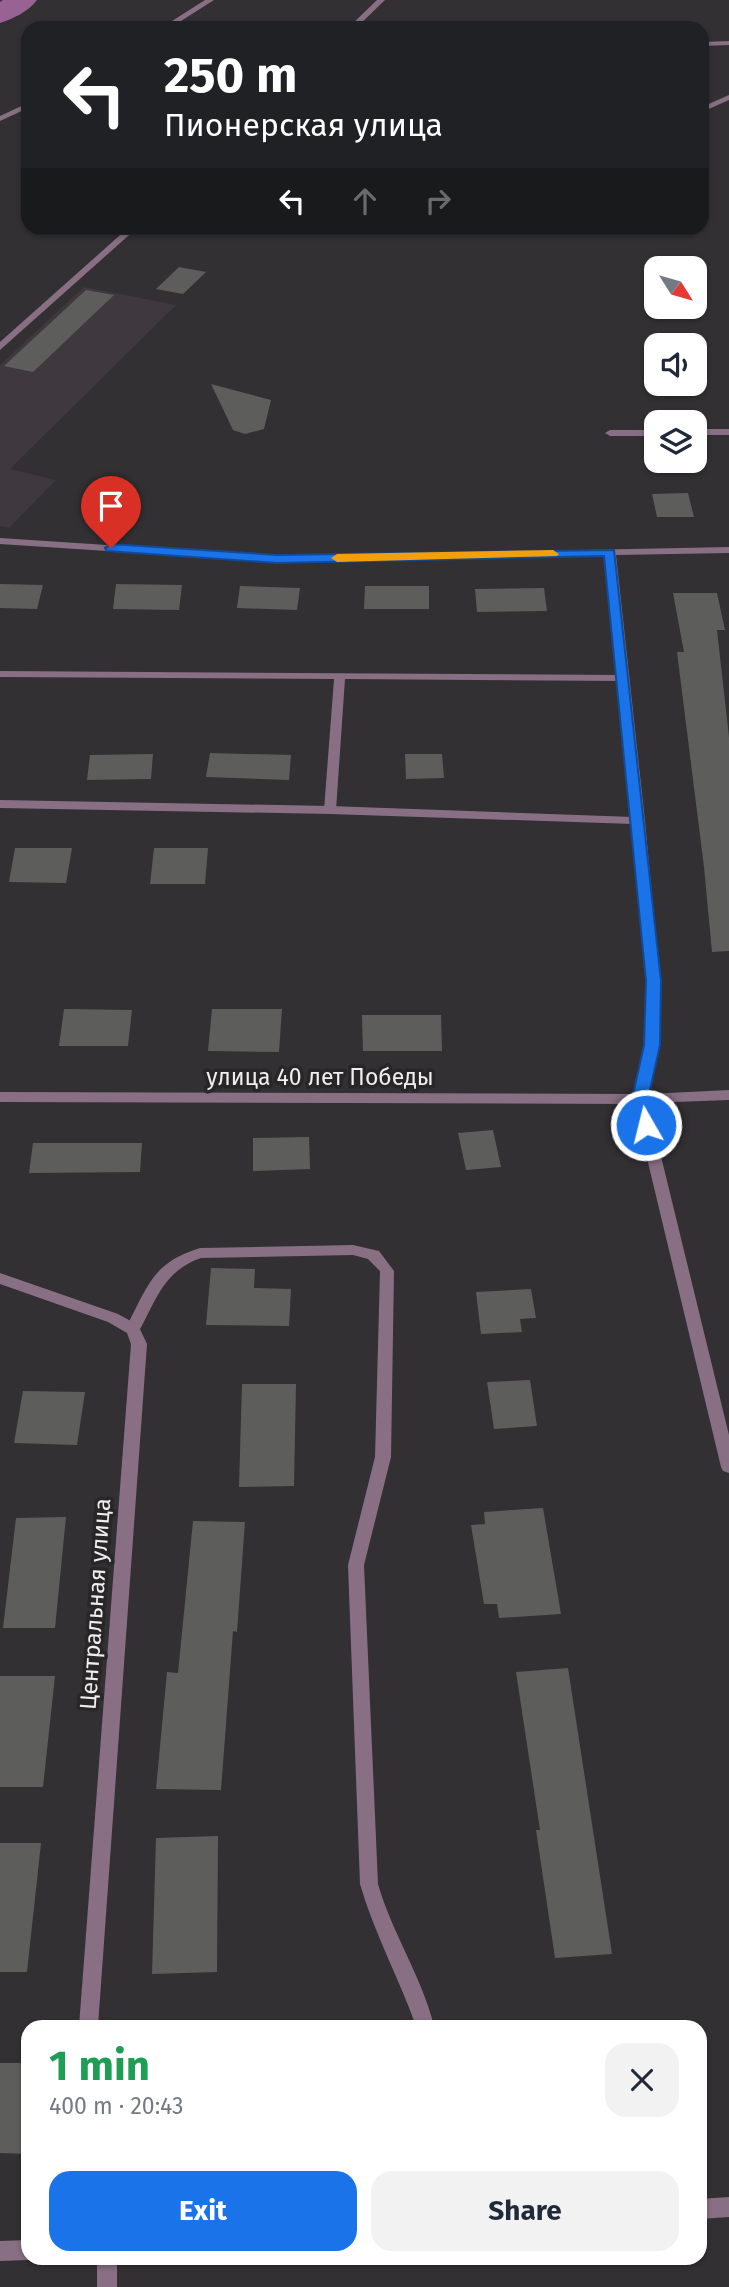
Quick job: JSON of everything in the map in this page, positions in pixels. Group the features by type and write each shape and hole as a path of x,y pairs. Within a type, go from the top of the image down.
{"street":[{"path":"176,21 210,0"},
{"path":"359,21 381,0"},
{"path":"709,44 729,43"},
{"path":"709,107 729,97"},
{"path":"0,119 21,109"},
{"path":"0,347 125,235"},
{"path":"707,432 729,432"},
{"path":"610,433 644,433"},
{"path":"0,541 277,559 729,550"},
{"path":"610,552 653,981 652,1045 640,1099 729,1467"},
{"path":"0,674 624,678"},
{"path":"330,810 340,676"},
{"path":"0,804 330,810 639,821"},
{"name":"улица 40 лет Победы","path":"0,1097 640,1099 729,1095"},
{"path":"0,1279 113,1318 133,1329 168,1268 200,1252 354,1250 372,1252 381,1260 387,1271 383,1457 356,1564 369,1884 376,1910 416,1995 423,2020"},
{"name":"Центральная улица","path":"89,2020 139,1344 133,1329"},
{"path":"707,2209 729,2207"},
{"path":"0,2251 21,2250"},
{"path":"107,2265 107,2287"}],"shaded area":[{"path":"84,287 176,305 10,469 56,480 9,528 0,526 0,365"}],"building":[{"path":"179,267 206,272 183,294 156,289"},
{"path":"86,290 114,295 33,372 4,366"},
{"path":"211,384 271,400 264,429 245,434 233,430"},
{"path":"688,493 694,517 657,517 652,494"},
{"path":"0,584 43,585 37,609 0,608"},
{"path":"116,584 182,585 179,610 113,609"},
{"path":"240,586 300,588 297,610 237,608"},
{"path":"365,586 429,586 429,609 364,609"},
{"path":"544,588 547,611 477,612 475,589"},
{"path":"673,593 717,593 725,630 717,630 729,737 729,951 712,952 677,652 684,652"},
{"path":"210,753 291,755 289,780 206,777"},
{"path":"153,754 151,779 87,780 90,755"},
{"path":"405,754 442,754 444,778 406,779"},
{"path":"15,848 72,848 66,883 9,882"},
{"path":"154,848 208,848 205,884 150,884"},
{"path":"64,1009 132,1010 128,1046 59,1046"},
{"path":"212,1009 282,1009 279,1052 208,1051"},
{"path":"362,1015 441,1015 442,1051 363,1051"},
{"path":"493,1130 501,1167 466,1170 458,1133"},
{"path":"309,1137 310,1169 253,1171 253,1138"},
{"path":"33,1143 142,1143 140,1172 29,1173"},
{"path":"211,1268 255,1269 254,1288 291,1289 289,1326 206,1325"},
{"path":"531,1289 536,1318 520,1319 522,1332 481,1334 476,1292"},
{"path":"530,1380 537,1426 494,1429 487,1382"},
{"path":"242,1384 296,1384 294,1486 239,1487"},
{"path":"23,1391 85,1392 77,1445 14,1443"},
{"path":"543,1508 561,1614 499,1618 497,1604 484,1604 471,1525 485,1524 484,1512"},
{"path":"66,1517 55,1628 3,1628 16,1518"},
{"path":"193,1521 245,1522 237,1632 233,1631 221,1790 156,1789 167,1672 178,1673"},
{"path":"568,1668 612,1954 555,1958 536,1830 540,1830 516,1672"},
{"path":"0,1676 55,1676 43,1787 0,1787"},
{"path":"218,1836 217,1972 152,1974 156,1838"},
{"path":"0,1843 41,1843 27,1972 0,1972"},
{"path":"0,2063 21,2063 21,2154 0,2153"}],"waterway":[{"path":"0,14 23,0"}],"slow traffic":[{"path":"337,558 553,554"}],"route":[{"path":"111,548 277,559 610,552 653,981 652,1045 640,1099 646,1125"}]}
